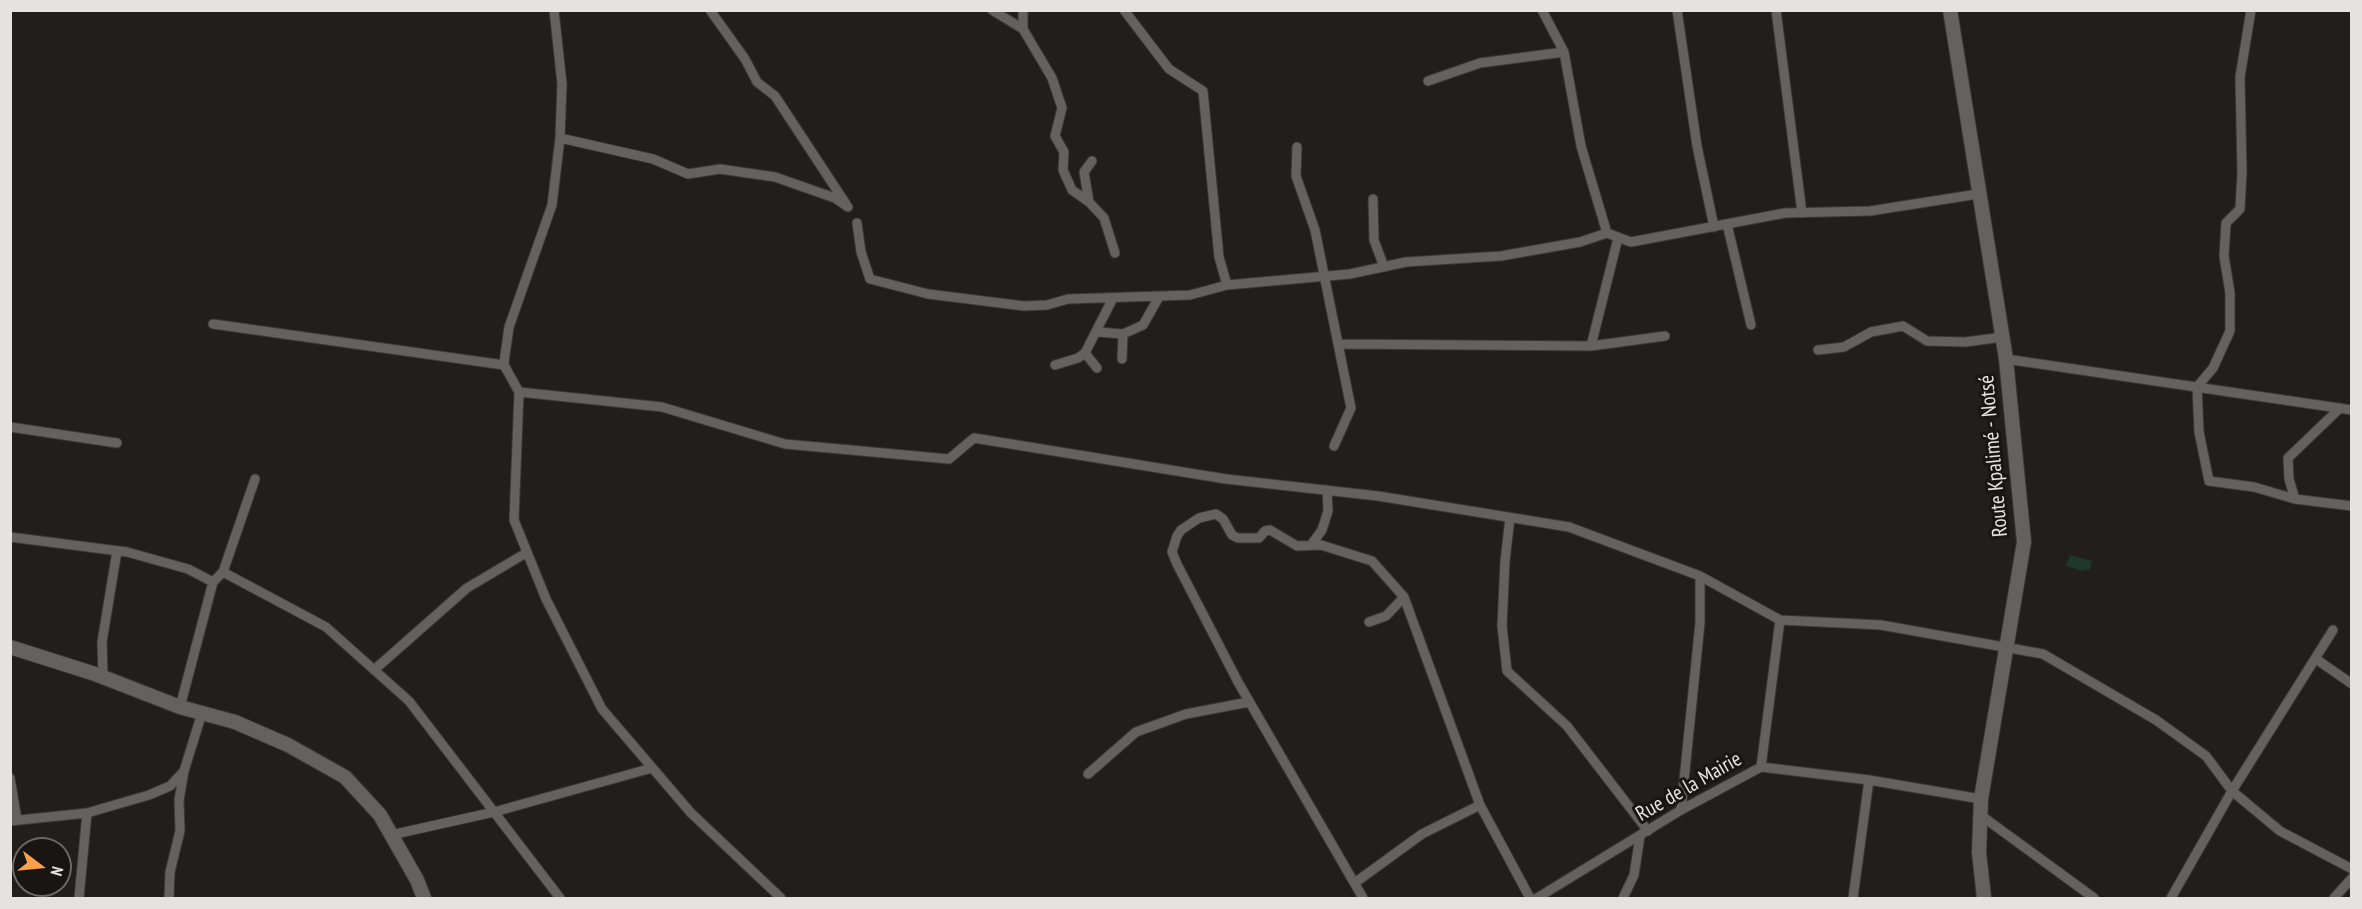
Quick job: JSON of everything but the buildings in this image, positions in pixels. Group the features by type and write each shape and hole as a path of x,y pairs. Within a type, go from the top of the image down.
{"main road":[{"name":"Route Kpalimé - Notsé","path":"1950,10 2003,337 2024,542 2008,647 1989,740 1979,814 1979,852 1984,898"},
{"path":"10,647 103,677 180,707 235,722 288,745 345,777 380,815 417,880 424,898"}],"street":[{"path":"554,10 562,84 560,138 552,205 509,327 504,365 519,392 514,520 525,553 602,709 691,813 781,898"},
{"path":"560,138 653,159 688,174 720,169 775,177 835,198 848,207 775,96 757,82 745,59 710,10"},
{"path":"992,10 1023,29 1052,78 1062,108 1055,136 1064,152 1063,170 1072,190 1089,202 1104,218 1115,253"},
{"path":"1023,10 1023,29"},
{"path":"1124,10 1168,69 1203,91 1219,257 1227,285"},
{"path":"1542,10 1564,52 1581,146 1607,232"},
{"path":"1677,10 1697,146 1714,227"},
{"path":"1776,10 1802,213"},
{"path":"2251,10 2240,77 2242,172 2240,209 2226,224 2224,256 2230,293 2230,331 2213,368 2197,387 2199,432 2209,481 2254,487 2295,499 2352,506"},
{"path":"1428,81 1480,63 1564,52"},
{"path":"1297,147 1296,176 1315,230 1352,408 1334,446"},
{"path":"1089,202 1084,172 1092,161"},
{"path":"857,223 861,252 870,279 928,294 1024,306 1047,305 1068,299 1190,295 1227,285 1324,277 1406,262 1501,256 1580,242 1607,232 1631,242 1802,213 1870,211 1978,194"},
{"path":"1373,199 1374,240 1384,267"},
{"path":"1727,224 1751,325"},
{"path":"1591,345 1618,237"},
{"path":"1098,332 1123,334 1143,325 1159,297"},
{"path":"1055,365 1078,358 1085,352 1098,332 1113,298"},
{"path":"213,324 504,365"},
{"path":"1818,350 1844,347 1871,332 1903,326 1927,341 1965,342 2003,337"},
{"path":"1122,359 1123,334"},
{"path":"1338,344 1591,345 1665,336"},
{"path":"1085,352 1097,368"},
{"path":"2006,359 2352,410"},
{"path":"519,392 662,407 785,444 949,459 974,438 1226,479 1328,490 1569,527 1700,576 1780,620 1881,625 2043,654 2156,720 2205,756 2232,791 2280,831 2352,870"},
{"path":"2295,499 2288,472 2288,458 2340,408"},
{"path":"10,427 117,443"},
{"path":"180,707 213,582 223,572 255,479"},
{"path":"1311,545 1322,530 1328,511 1328,490"},
{"path":"1363,898 1356,882 1249,702 1182,577 1172,552 1173,545 1181,530 1199,518 1216,514 1223,519 1232,535 1238,538 1259,538 1265,531 1270,530 1297,546 1321,545 1372,561 1404,597 1480,805 1530,898"},
{"path":"1510,518 1504,561 1502,626 1507,671 1567,726 1648,831"},
{"path":"10,537 117,550 188,569 213,582"},
{"path":"103,677 102,642 117,550"},
{"path":"374,670 467,588 525,553"},
{"path":"223,572 326,627 409,701 560,898"},
{"path":"1681,810 1700,623 1700,576"},
{"path":"1369,622 1386,616 1404,597"},
{"path":"1761,767 1780,620"},
{"path":"2171,898 2232,791 2333,630"},
{"path":"2316,658 2352,684"},
{"path":"1088,774 1136,732 1186,714 1249,702"},
{"path":"169,898 170,872 180,831 179,800 184,771 202,713"},
{"name":"Rue de la Mairie","path":"1537,898 1681,810 1761,767 1869,780 1981,798"},
{"path":"391,835 494,812 652,768"},
{"path":"10,778 14,821 87,813 149,795 170,786 184,771"},
{"path":"1853,898 1869,780"},
{"path":"1356,882 1422,834 1480,805"},
{"path":"79,898 87,813"},
{"path":"1979,814 2094,898"},
{"path":"1623,898 1634,875 1640,837"},
{"path":"2334,898 2352,878"}],"green space":[{"path":"2070,555 2092,561 2090,569 2082,571 2066,566"}]}
